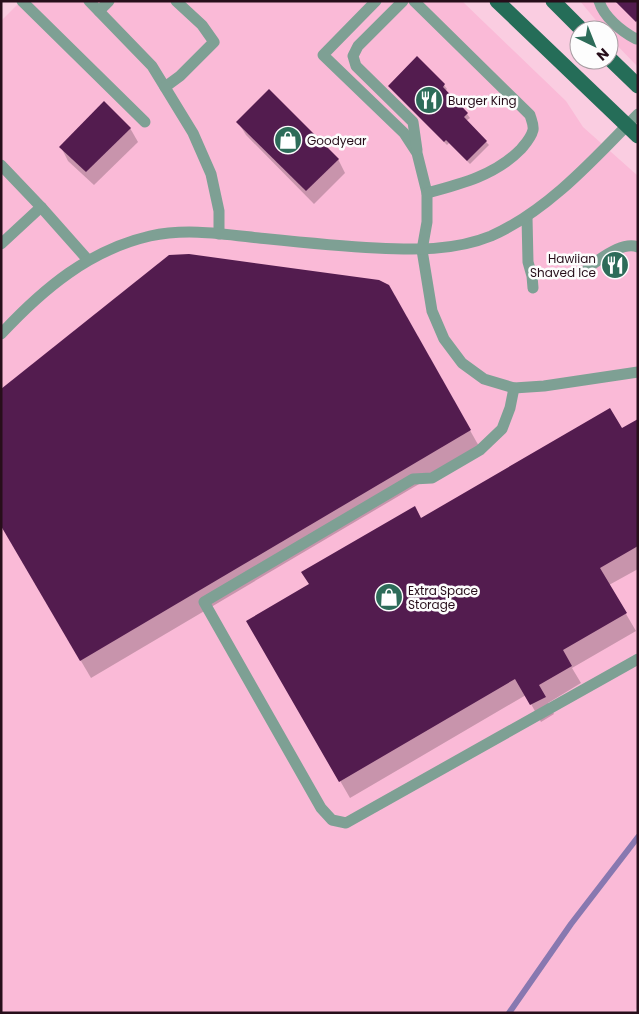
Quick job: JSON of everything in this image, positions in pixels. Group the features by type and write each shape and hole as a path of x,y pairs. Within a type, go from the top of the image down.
{"main road":[{"path":"497,1 638,136"},
{"path":"553,1 572,20"},
{"path":"619,68 638,86"}],"lane":[{"path":"22,1 145,122"},
{"path":"89,1 152,66 193,133 211,174 219,211 219,234"},
{"path":"99,11 109,1"},
{"path":"165,87 180,76 214,42 202,26 176,1"},
{"path":"376,1 323,55 404,133 417,152"},
{"path":"402,1 358,46 353,56 356,66 413,122 417,152 427,193 427,222 422,250 432,311 444,339 462,363 484,380 514,388 544,386 638,372"},
{"path":"414,1 530,115 534,128 530,138 517,152 487,174 469,182 427,193"},
{"path":"599,1 607,15 624,32 636,39 638,38"},
{"path":"1,334 40,295 63,276 88,260 114,248 151,236 186,232 321,245 422,250 466,244 489,236 528,217 572,179 638,114"},
{"path":"1,166 41,207 88,260"},
{"path":"1,244 41,207"},
{"path":"528,217 528,262 533,288"},
{"path":"588,266 620,248 638,247"},
{"path":"514,388 510,408 502,429 480,450 432,478 413,479 204,602 321,808 332,820 346,823 638,659"}],"shaded area":[{"path":"21,1 462,1 566,101 583,127 638,176 638,1007 632,1013 1,1013 1,21"},
{"path":"580,1 638,1 638,67 619,47 619,20 596,20"}],"building":[{"path":"615,1 638,1 638,19 636,22"},
{"name":"Burger King","path":"417,56 445,84 443,87 468,113 464,117 487,141 467,161 446,140 444,142 388,86"},
{"name":"Goodyear","path":"269,89 339,159 306,191 236,122"},
{"path":"104,101 131,128 86,172 59,147"},
{"path":"189,254 379,280 389,285 471,430 80,661 1,526 1,389 169,255"},
{"name":"Hawiian Shaved Ice","path":"617,258 622,267 612,272 608,263"},
{"path":"610,408 622,428 638,419 638,546 600,568 627,613 563,650 572,666 539,685 546,697 530,705 515,679 339,782 246,621 309,584 301,572 415,506 421,518"}],"waterway":[{"path":"509,1013 571,924 638,837"}],"place":[{"name":"Burger King","path":"429,100"},
{"name":"Goodyear","path":"288,140"},
{"name":"Hawiian Shaved Ice","path":"615,265"},
{"name":"Extra Space Storage","path":"389,597"}]}
